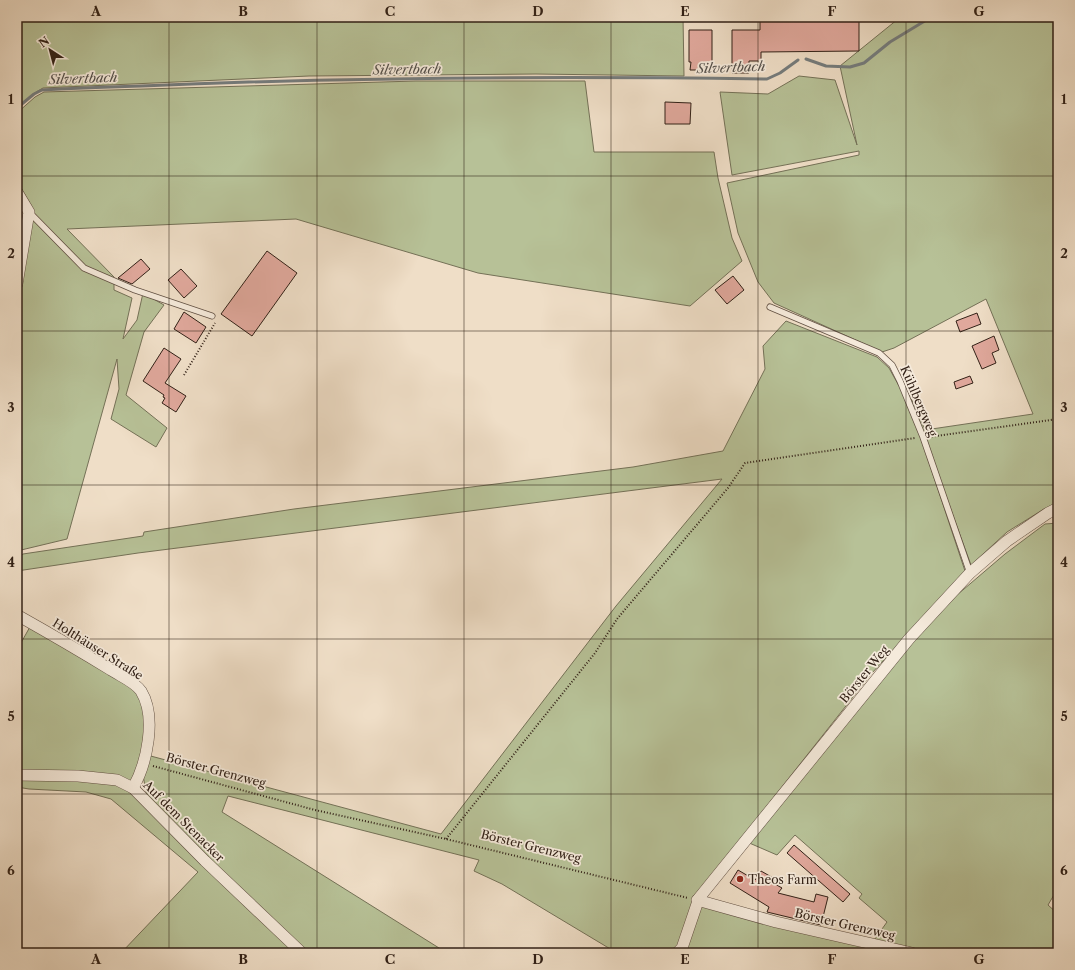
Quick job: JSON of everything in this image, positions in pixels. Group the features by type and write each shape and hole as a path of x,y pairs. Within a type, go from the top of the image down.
{"street":[{"path":"17,192 29,212 17,284"},
{"name":"Börster Weg","path":"697,900 909,639 970,573 1007,541 1048,513 1058,508"},
{"name":"Holthäuser Straße","path":"17,615 74,647 140,690 145,699 149,721 143,764 140,775 133,788"},
{"name":"Auf dem Stenacker","path":"17,775 78,776 117,780 133,788 205,861 302,953"},
{"path":"677,953 682,948 684,943 697,900"},
{"name":"Börster Grenzweg","path":"697,900 776,922 912,953"}],"lane":[{"path":"29,212 84,268 135,290 212,316"},
{"name":"Kühlbergweg","path":"770,306 879,353 892,365 923,438 970,573"}],"path":[{"path":"184,375 215,324 212,316"},
{"path":"446,839 595,653 618,619 728,488 745,463 1058,418"},
{"name":"Börster Grenzweg","path":"143,764 315,810 446,839 697,900"}],"green space":[{"path":"17,17 683,17 684,76 536,74 309,76 43,88 17,107"},
{"path":"943,17 1058,17 1058,502 1007,532 971,565 926,442 926,453 965,571 872,673 698,893 696,901 900,953 617,953 502,884 474,871 479,860 228,796 222,812 447,953 308,953 148,803 143,775 147,755 441,834 616,606 722,479 138,553 17,571 17,559 23,554 143,536 144,532 294,509 633,467 723,451 765,369 763,346 786,321 877,357 889,368 899,386 910,396 925,430 1033,414 986,299 894,348 882,352 774,303 758,282 738,233 727,183 859,155 859,151 732,175 720,92 768,94 799,76 835,80 857,145 840,66 898,19 930,21"},
{"path":"416,81 585,81 594,152 714,152 718,178 732,238 742,261 690,306 478,273 296,219 67,229 114,277 114,290 132,298 123,339 137,320 143,293 164,305 144,332 126,395 167,428 156,447 111,419 119,389 117,359 67,539 17,551 17,305 32,218 31,205 17,181 17,113 35,97 44,92"},
{"path":"1058,523 1058,888 1048,905 1058,914 1058,953 921,953 872,943 887,922 859,898 862,894 795,835 777,855 747,842 890,666 957,595 1005,554 1045,524"},
{"path":"31,625 139,693 146,712 141,765 131,789 299,953 121,953 198,872 111,799 86,792 17,787 17,650"}],"building":[{"path":"859,20 859,51 761,52 761,61 749,61 749,73 732,73 732,30 760,30 760,21"},
{"path":"689,30 712,30 712,70 690,70"},
{"path":"665,102 691,103 690,124 665,124"},
{"path":"267,251 297,273 252,336 221,314"},
{"path":"141,259 150,269 132,284 118,278"},
{"path":"181,269 197,286 184,298 168,280"},
{"path":"733,276 744,290 727,304 715,290"},
{"path":"184,312 206,327 196,343 174,329"},
{"path":"977,313 981,324 960,332 956,321"},
{"path":"994,336 999,350 992,353 996,363 982,369 972,346"},
{"path":"164,348 181,359 165,383 186,396 176,412 162,403 165,398 163,397 164,395 143,381"},
{"path":"970,376 973,383 956,389 954,382"},
{"path":"794,845 850,894 843,902 787,853"},
{"path":"738,870 755,880 761,871 775,879 773,883 782,888 778,893 814,902 816,894 828,897 821,925 767,912 769,907 730,883"}],"waterway":[{"name":"Silvertbach","path":"806,59 826,66 850,67 864,63 890,42 928,19 934,17"},
{"name":"Silvertbach","path":"17,108 34,94 42,90 219,83 454,78 767,79 780,73 798,60"}],"place":[{"name":"Theos Farm","path":"740,879"}]}
